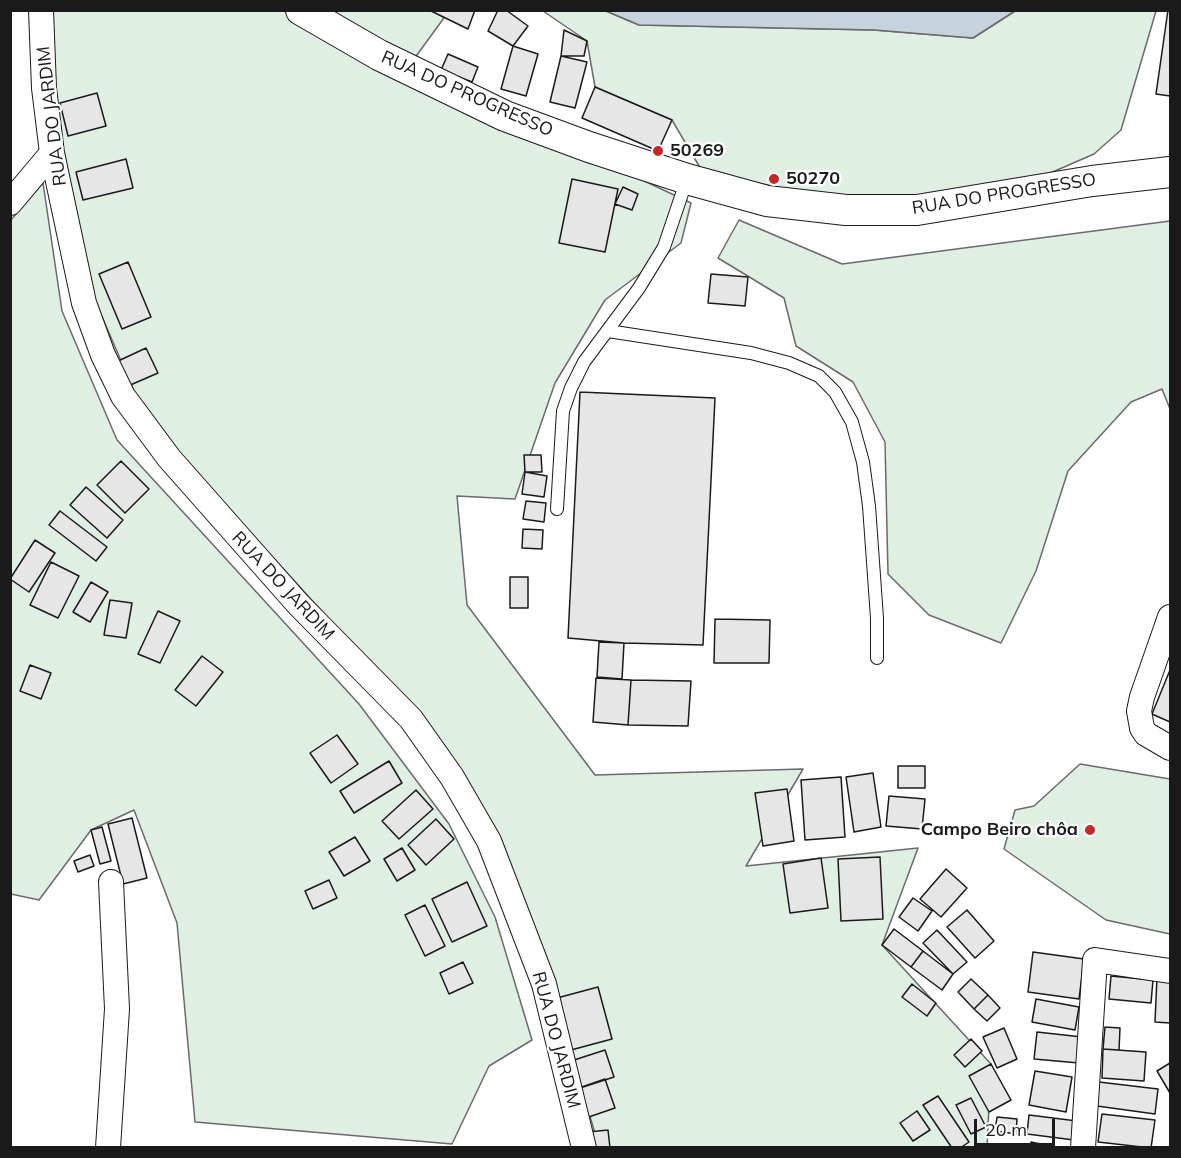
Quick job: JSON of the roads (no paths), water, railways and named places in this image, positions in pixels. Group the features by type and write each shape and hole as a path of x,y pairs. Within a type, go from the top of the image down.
{"street":[{"name":"RUA DO JARDIM","path":"41,10 44,88 52,153 84,303 103,355 123,396 169,458 290,596 411,719 452,777 489,841 544,984 582,1146"},
{"name":"RUA DO PROGRESSO","path":"301,10 379,55 505,116 589,147 687,179 767,201 846,210 917,210 1092,181 1170,172"},
{"path":"10,203 52,153"},
{"path":"1170,617 1139,711 1142,728 1146,735 1170,748"},
{"path":"108,1148 117,1009 111,882"},
{"path":"1083,1148 1095,960 1170,971"}],"lane":[{"path":"557,509 563,411 571,388 584,362 639,288 664,247 687,179"},
{"path":"608,331 751,353 780,360 819,376 835,392 852,422 863,462 869,506 877,658"}],"place":[{"name":"50269","path":"658,151"},
{"name":"50270","path":"774,179"},
{"name":"Campo Beiro chôa","path":"1090,830"}]}
